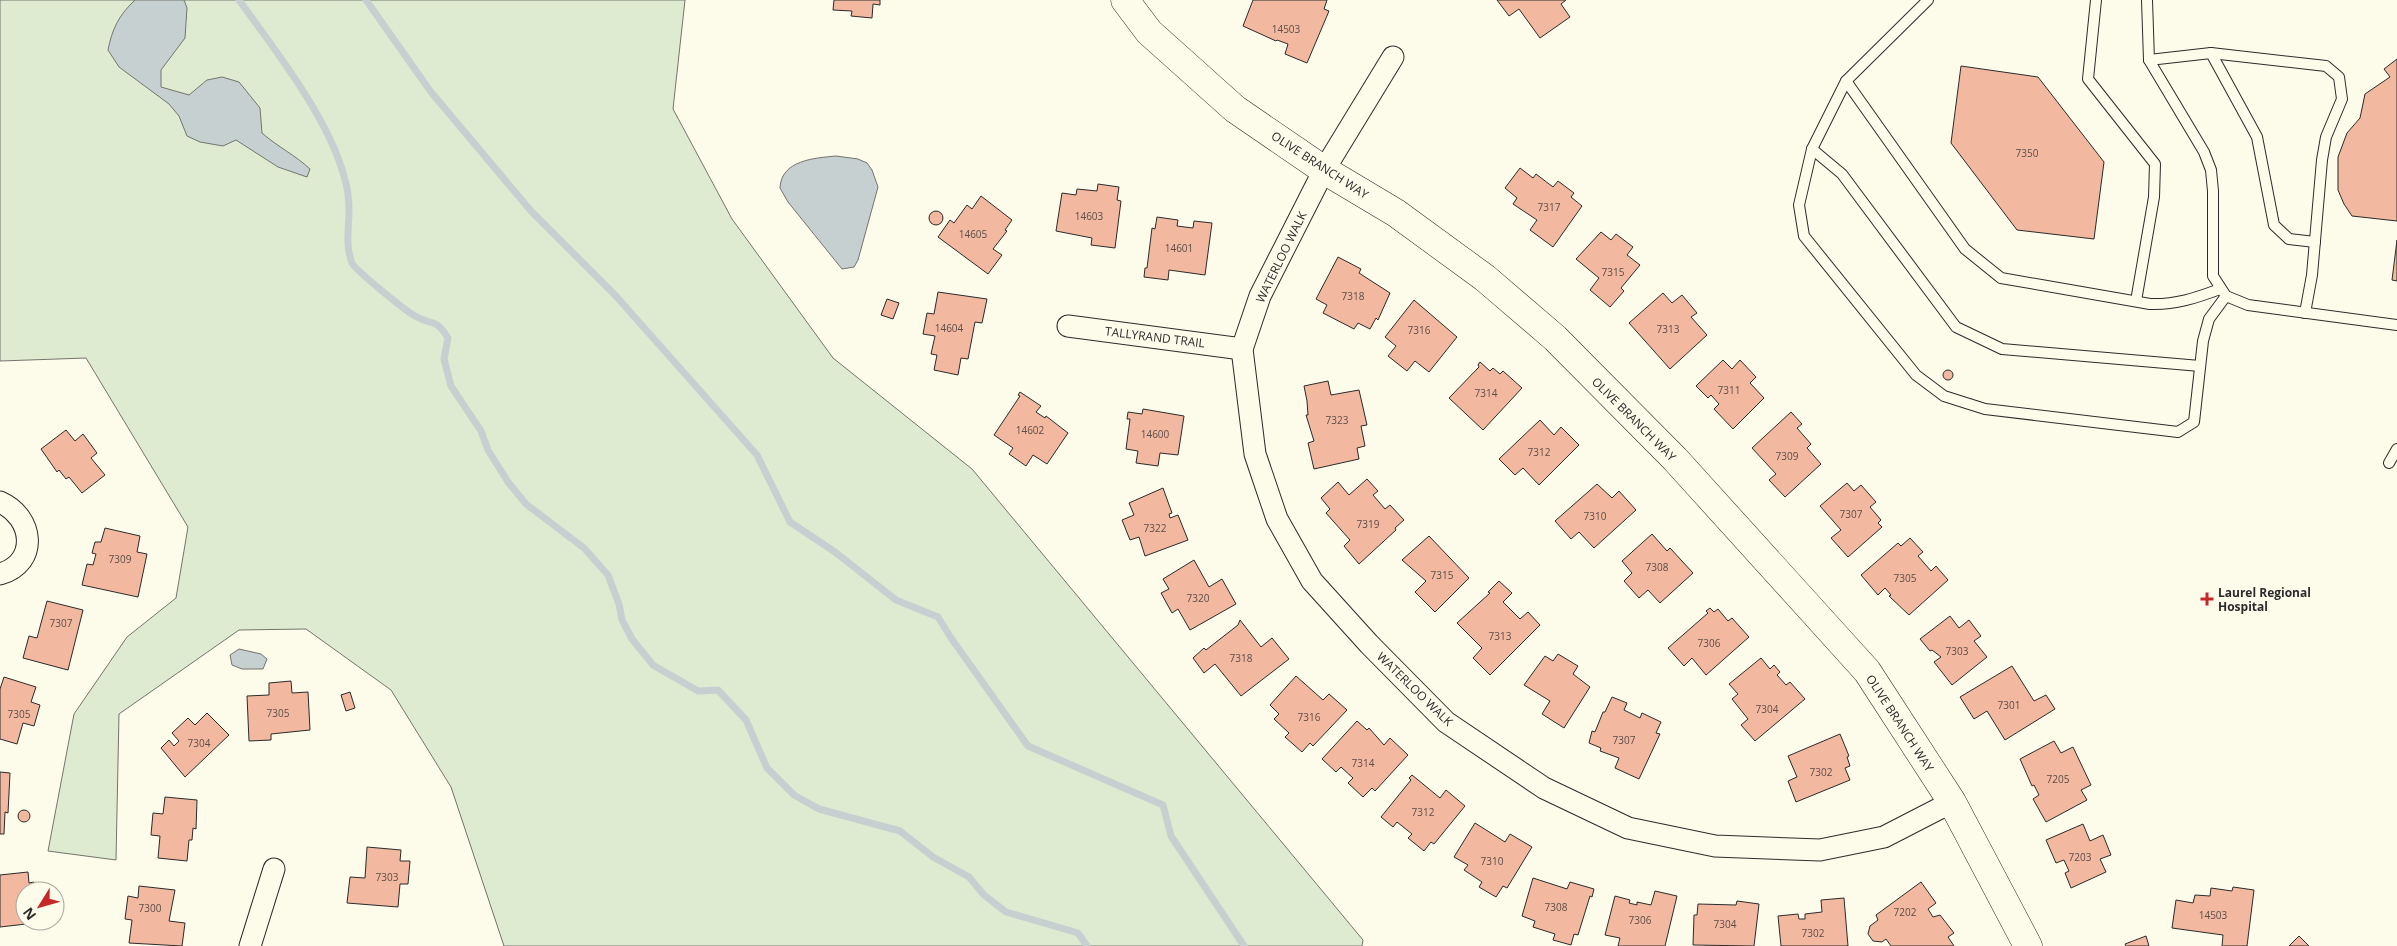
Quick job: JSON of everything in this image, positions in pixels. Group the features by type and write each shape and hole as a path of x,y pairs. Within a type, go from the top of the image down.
{"street":[{"name":"OLIVE BRANCH WAY","path":"1125,0 1149,32 1235,109 1324,170 1396,213 1485,278 1555,338 1674,459 1867,671 1952,802 2028,946"},
{"name":"WATERLOO WALK","path":"1393,57 1324,170 1260,296 1242,349 1255,454 1277,519 1312,581 1369,644 1446,722 1544,788 1628,828 1715,846 1820,850 1884,837 1952,802"},
{"name":"TALLYRAND TRAIL","path":"1068,326 1242,349"},
{"path":"0,502 11,507 20,515 28,537 26,549 21,560 13,568 0,574"},
{"path":"250,946 274,869"}],"lane":[{"path":"1928,0 1846,81 1812,149 1799,205 1804,236 1916,375 1944,396 1985,409 2178,432 2194,422 2200,366 2209,320 2223,293"},
{"path":"2096,0 2088,79 2155,164 2154,197 2136,302"},
{"path":"2147,0 2149,60 2204,152 2211,170 2213,276 2223,293 2248,306 2397,325"},
{"path":"2149,60 2211,53 2326,66 2339,77 2342,99 2326,137 2322,160 2315,242 2305,313"},
{"path":"2211,53 2257,137 2274,225 2289,239 2315,242"},
{"path":"1846,81 1966,249 2002,278 2136,302 2168,305 2223,293"},
{"path":"1812,149 1842,174 1956,327 2002,348 2200,366"},
{"path":"2389,462 2397,449"}],"green space":[{"path":"0,0 685,0 673,109 732,219 833,358 972,469 1363,940 1362,946 504,946 451,787 391,690 306,629 239,630 119,714 116,860 48,851 74,714 127,637 176,598 188,527 86,358 0,361"}],"shaded area":[{"path":"135,0 184,0 187,8 185,38 161,70 161,87 189,95 207,80 222,77 239,82 260,108 262,133 310,169 307,177 278,167 236,140 223,146 200,142 187,136 179,116 169,104 119,67 108,50 114,29 120,17"},
{"path":"836,156 858,159 867,163 872,170 878,187 858,260 854,267 842,269 788,202 780,188 786,171 800,162"},
{"path":"239,649 261,654 267,659 263,669 242,669 232,665 230,655"}],"building":[{"path":"834,0 880,0 880,5 873,4 872,18 851,16 852,11 833,10"},
{"path":"1253,0 1327,0 1324,9 1329,11 1307,63 1285,54 1288,44 1276,41 1243,26"},
{"path":"1497,0 1566,0 1561,4 1570,17 1540,38 1519,9 1509,16"},
{"path":"2397,59 2397,221 2352,216 2338,190 2338,157 2347,133 2360,118 2365,94 2390,77 2384,69"},
{"path":"1961,66 2038,77 2104,162 2094,239 2017,230 1951,143"},
{"path":"1520,168 1533,178 1536,174 1553,187 1558,181 1574,193 1571,197 1582,206 1553,247 1530,230 1537,220 1513,204 1517,198 1505,188"},
{"path":"1098,184 1119,187 1117,200 1121,201 1115,248 1091,245 1092,238 1056,231 1062,193 1076,195 1077,189 1097,191"},
{"path":"981,196 1012,220 1005,230 1007,231 993,249 1002,255 988,274 938,237 950,220 954,223 967,205 972,209"},
{"path":"936,211 941,213 943,218 941,223 936,225 931,223 929,218 931,213"},
{"path":"1157,217 1178,220 1177,226 1193,228 1194,221 1212,223 1205,275 1169,270 1168,280 1144,277 1145,268 1147,268 1152,228 1155,229"},
{"path":"1601,232 1611,240 1616,234 1633,247 1627,255 1640,265 1621,288 1624,291 1610,307 1590,290 1599,278 1576,259"},
{"path":"2397,240 2397,281 2392,280"},
{"path":"1338,257 1361,269 1359,273 1390,293 1378,320 1376,318 1370,329 1358,323 1354,329 1323,313 1327,305 1316,299"},
{"path":"938,292 987,299 982,323 975,322 968,359 961,358 958,375 934,370 937,355 931,354 935,336 923,334 927,313 934,314"},
{"path":"1663,293 1672,303 1682,295 1697,313 1691,317 1707,335 1670,369 1629,323"},
{"path":"887,299 899,303 893,319 881,315"},
{"path":"1414,300 1457,337 1429,372 1415,361 1407,371 1388,356 1396,346 1385,337"},
{"path":"1723,360 1732,369 1740,360 1756,377 1750,383 1764,398 1733,429 1714,409 1719,404 1711,395 1708,398 1696,386"},
{"path":"1480,362 1490,371 1493,368 1500,374 1503,371 1522,388 1483,430 1449,398 1479,367"},
{"path":"1946,370 1950,370 1953,375 1952,379 1946,380 1943,377 1943,373"},
{"path":"1328,381 1331,395 1359,390 1367,425 1361,426 1365,446 1357,448 1359,459 1314,469 1308,443 1314,441 1306,415 1308,415 1304,386"},
{"path":"1020,392 1041,406 1036,412 1045,418 1046,416 1068,433 1047,464 1033,455 1026,466 1009,454 1013,448 994,435 1020,396 1018,395"},
{"path":"1143,409 1184,416 1178,455 1160,453 1158,466 1136,463 1138,451 1126,449 1130,419 1127,419 1128,412 1142,414"},
{"path":"1791,412 1802,424 1797,428 1811,444 1807,448 1821,464 1785,497 1769,480 1776,474 1752,448"},
{"path":"1540,420 1554,435 1561,427 1579,445 1539,485 1523,468 1515,475 1499,459"},
{"path":"66,430 75,441 83,434 97,453 91,458 105,475 82,493 69,477 66,479 59,470 57,472 41,449"},
{"path":"1367,479 1378,491 1373,495 1385,509 1390,505 1404,520 1395,528 1396,530 1359,564 1344,546 1350,540 1326,513 1330,509 1321,498 1338,482 1349,495"},
{"path":"1847,483 1854,491 1861,485 1876,502 1870,507 1881,520 1878,523 1882,527 1848,557 1831,538 1841,530 1820,506"},
{"path":"1597,484 1612,498 1619,491 1636,510 1594,548 1579,532 1571,539 1555,521"},
{"path":"1163,488 1172,513 1169,514 1170,518 1178,515 1188,540 1145,556 1139,537 1130,540 1122,520 1134,515 1129,503"},
{"path":"105,528 140,536 137,552 147,554 138,597 82,585 87,564 93,565 96,554 92,553 95,542 101,542"},
{"path":"1652,534 1667,551 1670,548 1693,573 1660,603 1648,590 1639,598 1624,581 1632,573 1622,561"},
{"path":"1429,536 1469,578 1435,612 1415,592 1426,581 1402,560"},
{"path":"1910,538 1923,552 1918,556 1931,571 1936,566 1948,580 1909,615 1889,596 1891,595 1885,588 1878,595 1861,575 1898,543 1901,546"},
{"path":"1194,560 1209,587 1222,579 1236,604 1190,630 1178,609 1172,613 1161,593 1169,589 1163,579"},
{"path":"1499,581 1512,593 1503,602 1520,619 1528,612 1540,625 1490,675 1473,658 1482,648 1457,623 1490,593 1488,592"},
{"path":"47,601 83,610 68,670 23,658 29,636 37,638"},
{"path":"1710,608 1714,612 1718,609 1728,621 1732,618 1749,637 1706,675 1692,658 1684,666 1668,648 1708,613 1706,611"},
{"path":"1950,616 1959,628 1969,620 1981,636 1974,641 1987,657 1952,685 1934,662 1941,657 1932,650 1930,651 1920,639"},
{"path":"1240,620 1261,647 1272,638 1289,659 1241,696 1215,664 1204,673 1193,658 1204,648 1206,650 1238,625"},
{"path":"1558,654 1578,666 1573,674 1590,687 1564,728 1542,714 1550,701 1524,685 1545,656 1553,661"},
{"path":"1761,658 1770,669 1774,665 1780,672 1777,675 1786,685 1790,682 1805,699 1755,741 1741,725 1748,719 1732,699 1738,694 1729,684"},
{"path":"2012,666 2034,701 2046,695 2055,709 2005,740 1987,711 1974,719 1960,697"},
{"path":"1296,676 1323,700 1329,694 1347,710 1313,746 1310,743 1302,752 1285,737 1289,733 1274,719 1279,714 1270,705"},
{"path":"4,677 36,687 31,702 40,705 34,726 23,723 17,744 0,739 0,689"},
{"path":"291,681 292,693 308,692 310,730 271,734 271,740 249,741 247,696 269,695 269,683"},
{"path":"350,692 355,708 346,711 341,695"},
{"path":"1612,697 1627,703 1624,710 1640,718 1642,713 1661,722 1656,733 1660,734 1639,779 1615,768 1619,758 1600,751 1601,748 1589,743 1592,731 1595,732 1603,712 1605,712"},
{"path":"207,713 229,735 185,777 161,748 169,740 174,746 179,741 172,733 188,718 195,725"},
{"path":"1357,721 1367,730 1369,728 1384,745 1390,738 1408,755 1375,791 1372,788 1363,797 1348,783 1353,778 1341,767 1336,772 1322,759"},
{"path":"1840,734 1849,756 1847,757 1850,766 1845,768 1850,780 1796,802 1788,781 1797,777 1788,756"},
{"path":"2054,741 2061,753 2073,747 2091,785 2081,790 2087,800 2046,822 2033,799 2039,795 2034,785 2032,786 2020,759"},
{"path":"0,772 10,773 8,813 5,812 4,834 0,834"},
{"path":"1412,775 1440,798 1446,790 1465,806 1434,844 1431,842 1424,851 1408,838 1412,834 1397,822 1393,827 1381,817 1411,780 1409,778"},
{"path":"165,797 197,800 196,829 193,828 192,840 189,840 187,861 158,858 160,836 151,835 153,813 163,814"},
{"path":"24,810 30,816 24,822 18,816"},
{"path":"1475,823 1505,842 1510,834 1532,847 1507,888 1503,886 1496,897 1479,887 1482,882 1464,870 1468,865 1454,857"},
{"path":"2083,824 2090,841 2103,835 2111,855 2100,859 2106,872 2071,888 2065,873 2069,871 2064,860 2056,863 2046,840"},
{"path":"367,847 401,850 400,861 410,861 408,884 400,884 398,907 347,903 350,877 365,878"},
{"path":"28,872 29,881 15,881 15,925 0,927 0,875"},
{"path":"1533,878 1567,889 1570,882 1594,889 1578,935 1574,934 1571,945 1553,940 1555,934 1533,927 1535,921 1522,916"},
{"path":"1921,882 1936,903 1928,909 1933,917 1940,915 1954,933 1948,937 1954,946 1891,946 1886,939 1882,942 1873,941 1868,934 1870,926 1878,920 1876,915"},
{"path":"139,886 175,890 169,921 185,923 182,946 129,943 132,920 125,919 128,896 138,898"},
{"path":"2233,887 2254,890 2247,946 2222,946 2223,935 2172,928 2176,900 2193,903 2195,895 2210,896 2211,888 2232,891"},
{"path":"1655,891 1677,896 1665,946 1618,946 1620,938 1605,935 1615,896 1630,900 1629,903 1637,905 1637,902 1651,905"},
{"path":"1844,898 1848,946 1781,946 1778,916 1798,914 1799,919 1805,919 1805,914 1822,912 1821,900"},
{"path":"1737,901 1759,904 1754,946 1693,945 1694,915 1697,915 1698,904 1736,905"},
{"path":"2146,936 2149,946 2126,946 2125,944"},
{"path":"2299,936 2309,946 2289,946"}],"waterway":[{"path":"239,0 299,85 326,131 336,154 348,193 348,243 352,263 402,307 415,316 437,325 444,331 448,338 444,359 451,386 481,431 488,450 508,482 526,504 584,548 608,575 619,604 622,620 632,639 653,665 698,691 718,690 746,720 767,768 794,795 819,809 900,831 933,857 969,877 984,895 1006,912 1078,933 1087,946"},
{"path":"366,0 431,92 531,211 615,295 757,455 790,522 835,552 896,600 938,617 1028,746 1163,805 1171,836 1244,946"}],"place":[{"name":"Laurel Regional Hospital","path":"2207,599"}]}
